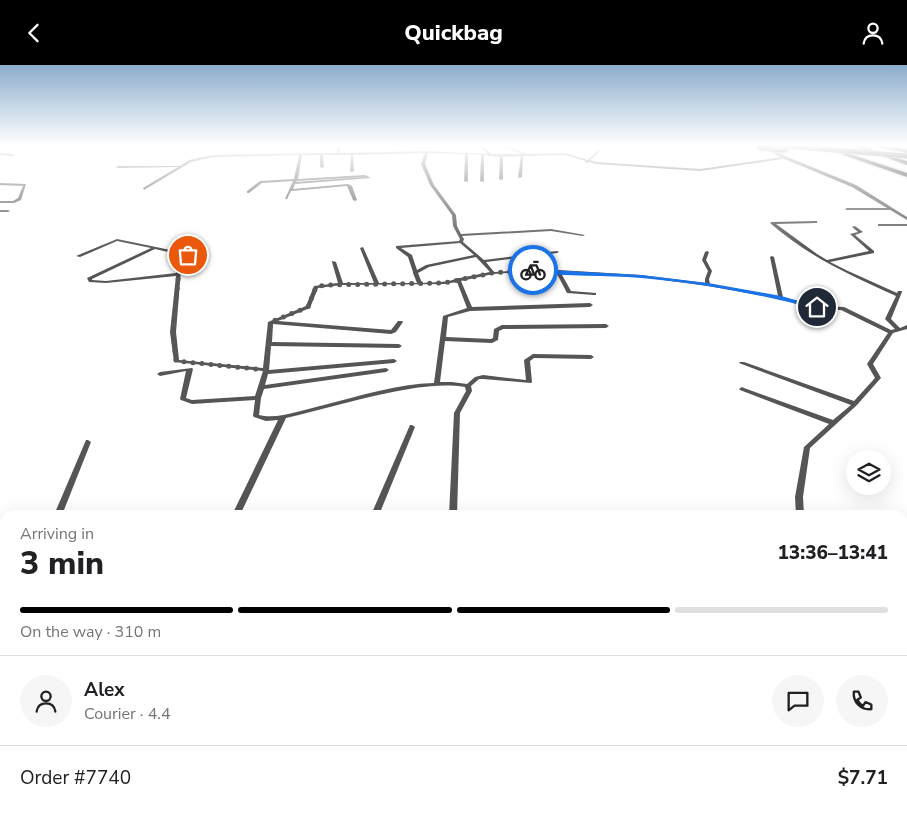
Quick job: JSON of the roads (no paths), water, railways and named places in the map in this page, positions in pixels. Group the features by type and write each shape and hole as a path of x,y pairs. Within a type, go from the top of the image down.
{"street":[{"path":"144,189 158,180"},
{"path":"295,181 306,180"},
{"path":"248,192 261,182 323,180"},
{"path":"430,180 454,215 455,225 461,242 476,257 483,261 492,273"},
{"path":"840,180 855,187 907,219"},
{"path":"286,198 295,181"},
{"path":"0,184 25,185 20,199 0,202"},
{"path":"291,190 348,185 355,200"},
{"path":"847,209 891,209"},
{"path":"0,211 8,211"},
{"path":"816,222 772,223 825,261 899,293 888,319 899,329"},
{"path":"879,225 907,225"},
{"path":"825,261 872,252 852,234 861,232 854,227"},
{"path":"460,235 551,229 584,235"},
{"path":"78,256 120,240 188,255 179,274 173,332 176,361 266,371 394,361"},
{"path":"420,284 410,255 397,247 461,242"},
{"path":"103,245 112,247"},
{"path":"155,248 89,277 91,281 106,282 179,274"},
{"path":"362,248 378,284"},
{"path":"483,261 557,252"},
{"path":"707,252 704,260 710,271 707,279 708,285"},
{"path":"415,273 428,266 476,257"},
{"path":"772,257 781,298"},
{"path":"334,262 342,284"},
{"path":"558,271 569,292 594,294"},
{"path":"271,322 308,307 316,287 342,284 444,283 492,273 558,271 641,276 708,285 781,298 817,307 842,308 891,332"},
{"path":"458,279 470,309"},
{"path":"437,384 446,316 470,309 590,305"},
{"path":"271,322 391,332 394,331 400,322"},
{"path":"271,322 266,371 258,398 256,416 266,419 283,417 384,393 437,384 462,384 468,386"},
{"path":"444,339 492,341 496,339 496,330 502,327 606,326"},
{"path":"800,510 799,497 807,447 855,404 878,378 870,364 891,332 907,327"},
{"path":"270,344 399,346"},
{"path":"468,386 477,378 483,377 529,382 527,360 533,356 591,357"},
{"path":"742,363 855,404"},
{"path":"160,374 190,369 183,399 192,402 258,398"},
{"path":"262,387 386,370"},
{"path":"453,510 457,413 469,391 468,386"},
{"path":"742,389 834,423"},
{"path":"238,510 283,417"},
{"path":"377,510 412,427"},
{"path":"60,510 89,444 65,510"}]}
